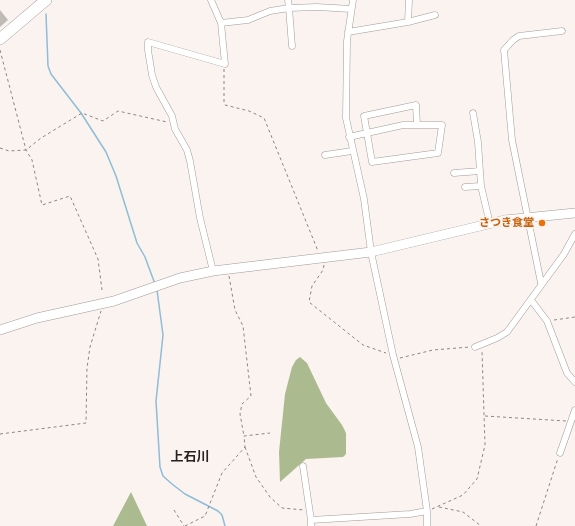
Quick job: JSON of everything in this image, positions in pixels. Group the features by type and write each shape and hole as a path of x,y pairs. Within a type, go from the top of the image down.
{"highway":[{"path":"0,39 42,3 50,0"}],"street":[{"path":"211,0 221,23 224,64 148,42 149,62 152,75 190,161 200,218 213,271"},
{"path":"288,0 292,46"},
{"path":"353,0 348,32 346,118 352,151 364,199 371,252 394,357 418,446 427,511 427,526"},
{"path":"408,22 409,0"},
{"path":"221,23 248,20 270,11 289,8 317,7 351,9"},
{"path":"348,32 435,16"},
{"path":"541,283 512,140 504,50 512,40 520,36 562,31"},
{"path":"349,137 367,133 404,125 417,125 442,125 438,152 372,162 367,133 364,116 416,105 417,125"},
{"path":"473,113 478,142 481,186 490,224"},
{"path":"325,155 352,151"},
{"path":"454,173 480,172"},
{"path":"465,188 481,186"},
{"path":"0,330 37,318 103,304 180,278 213,271 322,256 371,252 490,224 575,213"},
{"path":"475,347 497,338 506,332 564,254 575,234"},
{"path":"531,300 547,321 567,373 575,382"},
{"path":"560,453 575,410"},
{"path":"303,466 311,523 410,514 427,511"}],"path":[{"path":"0,50 26,150 32,160 42,205 70,196 98,259 102,290"},
{"path":"224,64 225,105 249,111 264,118 322,256 323,270 312,286 309,302 363,345 394,357 433,350 475,347"},
{"path":"0,148 9,152 26,150 41,138 82,113 103,121 118,111 158,121 174,123"},
{"path":"228,269 236,310 243,326 251,396 242,404 240,414 245,447 256,476 270,497 282,508 309,510"},
{"path":"0,434 86,423 87,368 90,347 103,304"},
{"path":"547,321 575,317"},
{"path":"427,511 463,495 477,479 485,445 482,344"},
{"path":"485,416 571,422"},
{"path":"244,436 270,433"},
{"path":"174,510 185,526 205,516 222,473 245,447"},
{"path":"536,526 560,453"},
{"path":"438,507 463,512 481,526"}],"green space":[{"path":"300,357 307,363 326,403 346,433 346,454 343,457 306,459 280,482 279,452 285,394 292,367 296,360"},
{"path":"131,492 147,526 113,526"}],"building":[{"path":"0,10 8,20 0,27"}],"waterway":[{"path":"46,14 48,66 51,74 81,113 106,152 116,176 137,243 145,257 155,284"},
{"path":"157,290 163,335 156,401 160,467 163,476 185,494 218,511 222,515 225,526"}],"place":[{"name":"さつき食堂","path":"542,223"}],"district":[{"name":"上石川","path":"190,458"}]}
